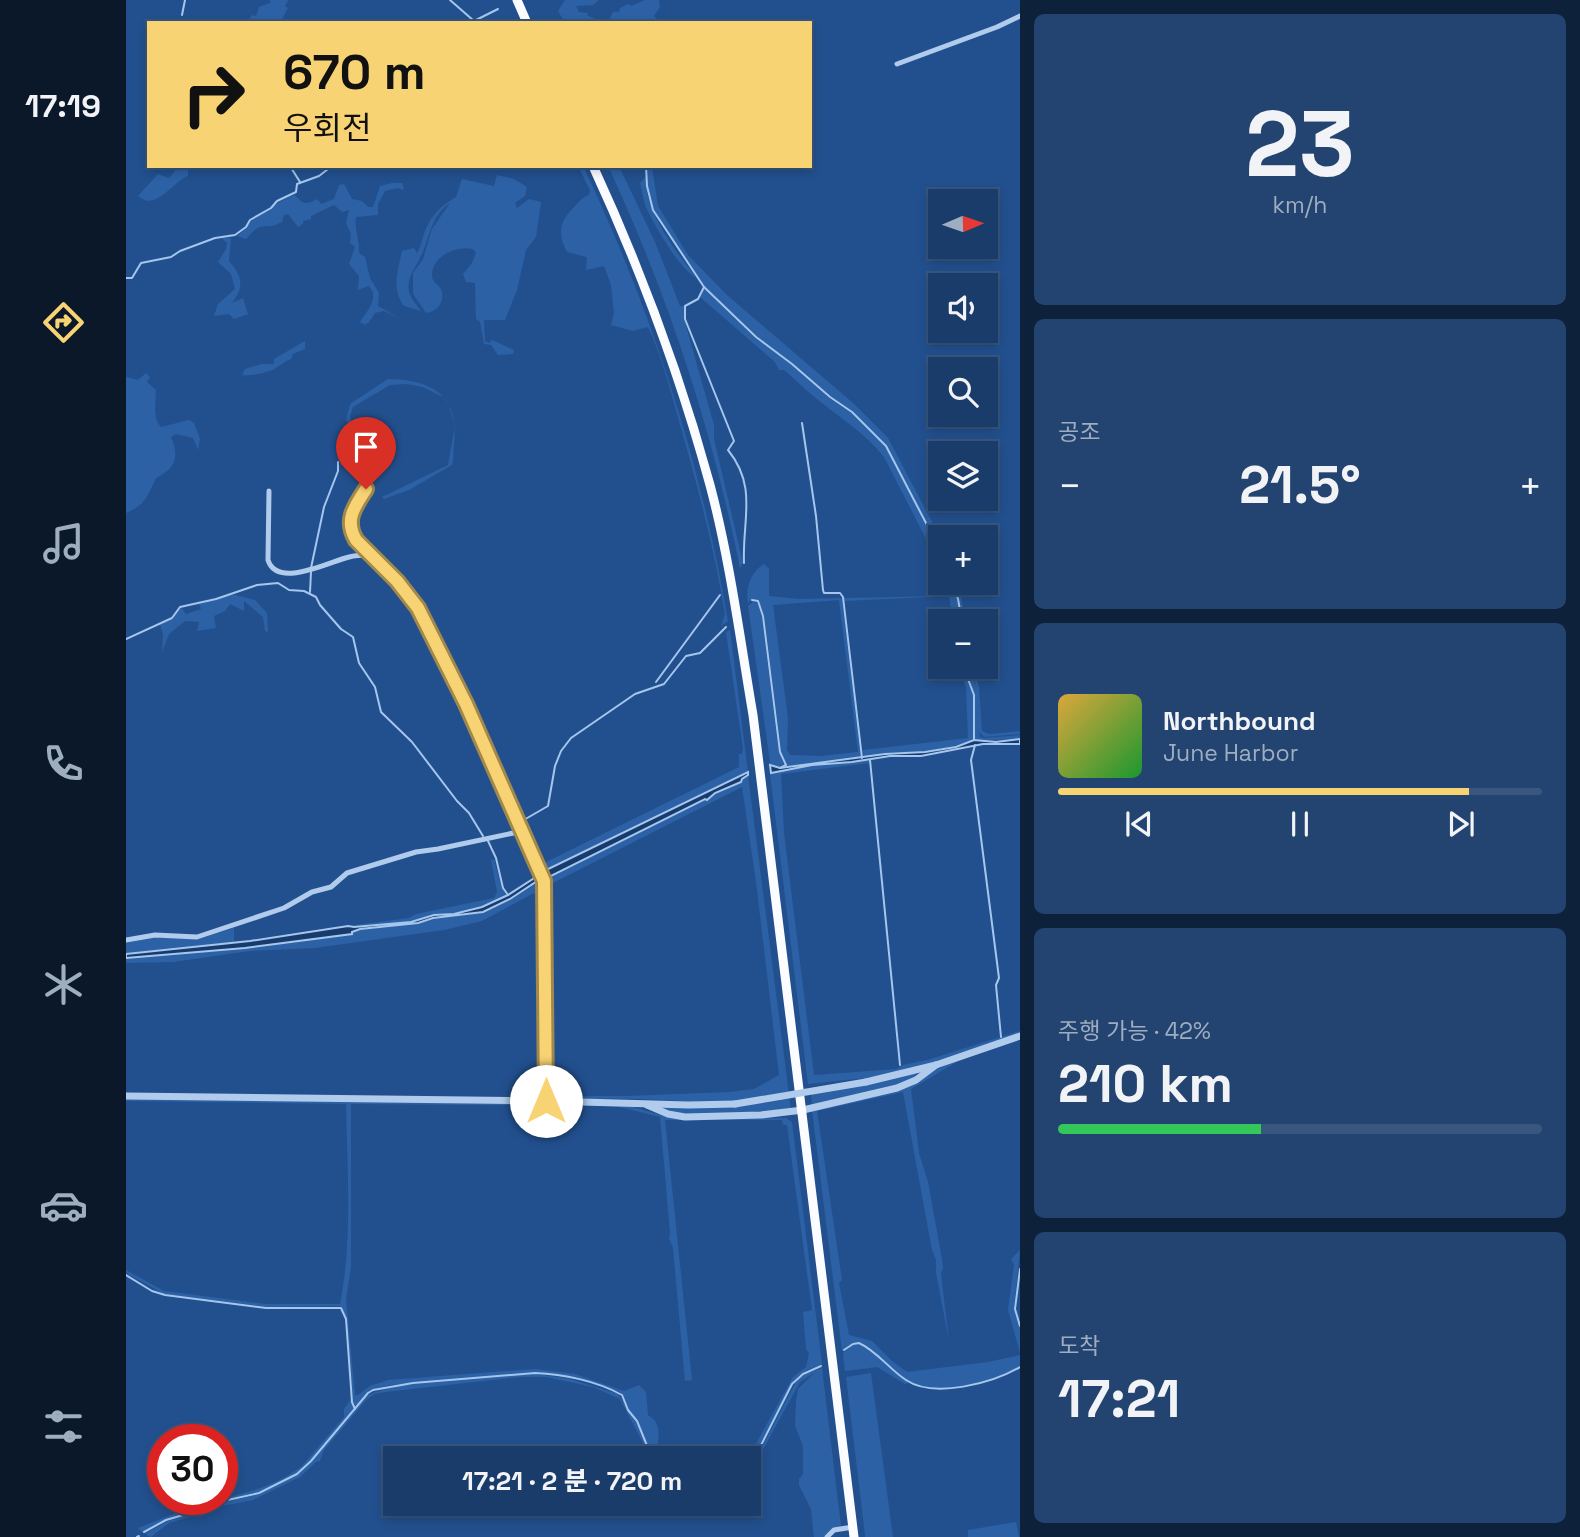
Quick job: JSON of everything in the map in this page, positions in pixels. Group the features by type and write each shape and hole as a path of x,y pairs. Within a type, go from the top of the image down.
{"highway":[{"path":"517,0 526,21"},
{"path":"594,168 630,247 666,341 711,487 735,607 753,715 853,1532"}],"street":[{"path":"897,64 1020,16"},
{"path":"375,461 366,489 350,520 356,540 397,581 418,608 466,704 544,881 546,1101"},
{"path":"269,491 268,561 274,571 296,573 349,557 371,555"},
{"path":"126,940 155,935 197,937 284,908 312,892 331,887 346,873 416,852 523,831"},
{"path":"126,1096 735,1104 866,1082 936,1065 1020,1036"},
{"path":"643,1104 668,1114 685,1117 803,1110 897,1088 916,1080 936,1065"},
{"path":"827,1537 834,1530 853,1532"}],"shaded area":[{"path":"270,0 288,0 285,6 288,8 281,21 248,21 252,15 256,16 259,7 270,3"},
{"path":"565,0 599,0 593,5 576,6 579,12 587,13 596,21 564,21 558,11"},
{"path":"645,0 659,0 660,7 654,16 659,21 603,21 609,20 613,12 619,12 620,8 628,4 631,6"},
{"path":"177,168 188,168 188,176 158,198 145,200 138,196 158,174 169,178"},
{"path":"579,168 584,168 631,276 671,388 704,503 717,562 728,621 721,626 725,614 710,538 671,392 653,338 648,327 633,331 611,325 614,313 611,285 604,266 586,270 587,257 567,252 564,245 561,232 563,221 584,197 589,195 590,190"},
{"path":"609,168 620,168 655,242 680,306 685,306 686,326 714,425 714,439 743,563 740,568 702,414 669,313"},
{"path":"646,168 652,168 658,206 688,255 727,295 853,403 888,438 934,525 928,526 886,446 853,412 830,397 793,364 756,337 704,286 654,210 647,186"},
{"path":"497,175 514,179 527,187 525,196 515,203 517,208 529,199 541,202 536,237 526,250 517,290 505,320 484,320 485,341 489,343 492,340 514,350 513,354 498,355 491,345 484,344 480,322 476,319 475,283 466,282 463,274 476,253 473,249 453,251 436,263 432,278 442,293 437,308 426,313 413,294 413,273 423,259 432,229 450,203 435,220 409,281 410,295 421,311 404,306 397,286 402,251 414,248 417,253 431,219 441,207 456,197 462,179 494,186"},
{"path":"646,176 655,216 696,277 675,256 645,205 640,183"},
{"path":"402,183 404,190 398,188 385,191 378,204 378,215 356,217 356,226 359,253 365,257 370,278 379,293 378,306 403,320 384,311 375,313 365,325 360,322 373,300 373,295 369,286 358,290 359,276 349,264 355,247 350,243 351,234 346,223 349,210 342,212 334,205 311,216 311,219 303,221 298,227 288,214 284,215 282,222 260,227 246,239 237,236 265,211 295,195 303,202 317,199 321,204 334,199 339,185 344,184 352,199 373,207 380,186"},
{"path":"222,238 231,238 229,261 240,281 239,291 232,303 243,298 248,314 234,319 229,314 214,316 218,304 235,289 231,274 218,262 227,243"},
{"path":"704,288 755,338 792,365 829,398 852,413 886,447 928,528 928,543 877,448 784,370 779,370 775,362 700,297"},
{"path":"305,341 305,349 293,354 291,359 276,368 259,374 242,375 245,369 261,364 274,364 274,359"},
{"path":"146,373 150,377 147,382 156,390 155,415 161,427 189,420 194,423 200,439 198,450 193,438 176,434 171,437 175,450 172,465 156,478 142,503 126,513 126,377 138,380"},
{"path":"388,379 418,383 430,387 443,397 423,387 390,385 353,407 350,416 361,439 359,441 346,420 350,404"},
{"path":"455,427 452,465 409,490 384,499 382,497 448,465"},
{"path":"764,564 769,569 769,596 799,599 842,598 861,758 784,767 787,765 781,752 764,615 758,601 752,599 748,603 747,598 748,586 759,567","holes":["839,600 858,752 821,756 790,755 787,750 788,718 773,605"]},
{"path":"232,594 255,600 267,613 268,632 265,631 263,617 244,601 244,611 230,604 225,611 214,616 216,628 197,631 199,622 185,621 169,634 162,652 163,634 160,624 173,619 178,609 182,608 186,614 201,609 199,604"},
{"path":"955,595 960,609 951,609 949,596"},
{"path":"956,595 961,595 963,609 960,609"},
{"path":"949,596 844,601 844,598"},
{"path":"753,602 758,604 762,616 779,752 784,764 778,767 770,765 748,606"},
{"path":"730,630 748,772 542,872 540,865 739,767 739,754 742,754 743,749 726,632"},
{"path":"963,679 968,679 973,695 974,740 933,750 864,758 863,750 968,738"},
{"path":"969,679 977,679 979,687 982,731 989,734 1020,731 1020,734 984,737 979,732 980,737 984,738 1020,735 1020,739 975,741 974,695"},
{"path":"1020,739 1020,744 983,744 921,756 890,756 812,765 771,773 770,765 780,768 885,754 925,752 956,747 974,740 996,742"},
{"path":"869,760 869,763 781,774 784,833 814,1075 897,1069 1020,1031 1020,1035 936,1063 876,1077 808,1084 770,774 812,765"},
{"path":"748,772 741,782 715,793 707,800 545,879 542,872"},
{"path":"748,775 791,1110 706,1116 673,1113 657,1108 733,1107 665,1100 550,1099 548,1096 730,1092 754,1089 779,1075 742,787 551,884 547,897 545,879 707,800"},
{"path":"494,859 506,896 482,907 454,914 440,914 411,922 348,926 409,918 416,914 494,898 497,892 491,860"},
{"path":"539,875 540,879 510,899 483,912 433,918 418,923 360,929 352,934 245,948 126,958 126,954 250,941 348,926 411,922 434,915 454,914 482,907 508,895"},
{"path":"540,879 543,892 532,894 482,921 444,930 315,948 250,951 173,962 126,963 126,958 245,948 483,912 510,899"},
{"path":"234,928 234,942 126,954 126,941 151,937 199,939"},
{"path":"960,1060 911,1089 919,1153 928,1182 942,1259 941,1274 949,1341 903,1092 817,1111 842,1280 839,1283 849,1335 872,1341 907,1372 988,1362 1020,1355 1020,1366 1009,1372 981,1382 936,1388 910,1382 860,1342 853,1343 842,1351 812,1110 865,1098"},
{"path":"915,1073 916,1076 910,1081 812,1105 811,1092 865,1085"},
{"path":"126,1098 630,1106 667,1117 786,1118 792,1122 822,1364 805,1371 794,1380 760,1446 755,1446 793,1377 806,1367 809,1353 806,1349 803,1312 812,1310 787,1125 783,1125 782,1120 665,1120 692,1380 685,1381 673,1248 669,1238 660,1117 606,1106 351,1104 351,1267 346,1299 355,1395 388,1380 535,1369 575,1374 624,1391 639,1385 646,1392 648,1415 657,1425 659,1433 658,1446 648,1446 637,1419 628,1409 620,1392 544,1373 391,1385 370,1390 356,1406 353,1402 346,1317 341,1306 265,1307 164,1294 126,1273 126,1270 164,1291 265,1304 340,1304 347,1254 348,1204 346,1104 126,1101"},
{"path":"1020,1250 1014,1309 1020,1328 1020,1353 1008,1310 1014,1265 1011,1259"},
{"path":"859,1343 909,1383 905,1384 877,1367 845,1371 843,1353"},
{"path":"822,1368 841,1526 829,1531 824,1537 814,1537 811,1509 799,1485 803,1474 803,1446 795,1426 798,1389 814,1373 800,1382 761,1453 797,1380"},
{"path":"871,1373 893,1537 865,1537 846,1377"},
{"path":"534,1374 567,1378 618,1394 636,1422 646,1446 620,1399 593,1387 546,1377 520,1377 385,1392 367,1399 324,1450 320,1461 300,1477 253,1500 238,1503 238,1499 260,1494 299,1474 366,1397 378,1391 397,1387"},
{"path":"351,1399 354,1408 297,1473 258,1492 238,1497 238,1494 284,1477 302,1466 344,1417 344,1409"},
{"path":"171,1515 183,1515 142,1532 138,1528"},
{"path":"195,1515 169,1523 151,1537 145,1534 168,1521"},
{"path":"1016,1522 1019,1537 968,1537 968,1530"}],"waterway":[{"path":"182,15 185,0"},
{"path":"450,0 474,21"},
{"path":"474,21 498,9"},
{"path":"291,168 300,182"},
{"path":"126,278 132,278 141,263 171,257 215,238 235,235 246,227 250,220 271,208 277,201 296,192 297,184 319,176 329,168"},
{"path":"646,168 653,210 704,287 756,337 852,412 886,446 928,527"},
{"path":"704,287 698,299 685,306 685,319 734,441 728,450 743,477 747,504 744,563"},
{"path":"802,423 816,516 823,590 824,593 840,593 843,597 862,758"},
{"path":"311,568 324,507 338,471 338,462"},
{"path":"310,592 311,572"},
{"path":"126,639 172,618 180,607 216,599 257,585 278,583 289,590 304,591 316,597 341,629 353,637 359,663 375,687 381,712 412,742 469,813 483,836"},
{"path":"656,682 720,595"},
{"path":"956,595 960,609"},
{"path":"752,600 758,601 763,616 780,752 786,765 780,768"},
{"path":"522,821 548,806 555,766 561,751 571,738 635,694 664,684 686,656 700,653 726,627"},
{"path":"968,679 974,695 974,740"},
{"path":"975,745 971,760 999,978 996,985 1001,1037"},
{"path":"870,760 900,1065"},
{"path":"488,841 496,858 503,888 508,895"},
{"path":"1020,1269 1015,1309 1020,1326"},
{"path":"126,1275 152,1291 165,1295 266,1308 341,1308 346,1319 352,1402 355,1409"},
{"path":"844,1350 859,1343 906,1380 918,1386 932,1388 963,1387 995,1378 1020,1367"},
{"path":"761,1446 792,1384 803,1374 821,1366"},
{"path":"144,1532 205,1505 259,1493 297,1474 368,1393 413,1383 535,1373 591,1382 622,1395 647,1446"}],"route":[{"path":"366,489 351,514 352,533 418,608 466,704 544,881 546,1101"}]}
